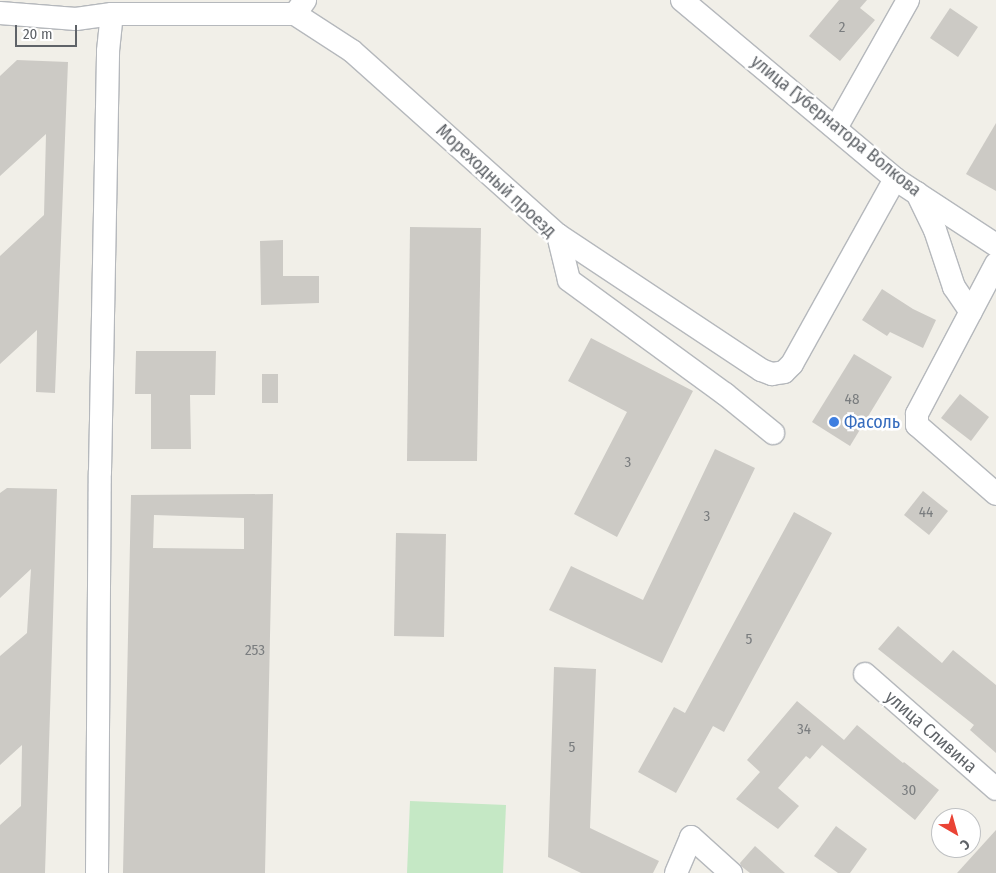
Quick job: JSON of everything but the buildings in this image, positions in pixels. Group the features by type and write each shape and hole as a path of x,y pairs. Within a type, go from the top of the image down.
{"street":[{"name":"улица Губернатора Волкова","path":"682,0 895,179 996,245"},
{"path":"836,128 908,0"},
{"path":"0,13 76,19 112,14 296,9"},
{"name":"Мореходный проезд","path":"296,9 352,51 558,234 569,280 725,394 773,433"},
{"path":"97,873 100,472 108,51 112,14"},
{"path":"558,234 761,370 772,374 784,372 792,364 895,179"},
{"path":"917,193 935,230 954,287 971,312"},
{"path":"996,264 917,414 917,425 996,494"},
{"name":"улица Сливина","path":"865,674 996,789"},
{"path":"676,873 691,837 731,873"}],"green space":[{"path":"410,801 506,805 503,873 407,873"}],"place":[{"name":"Фасоль","path":"834,422"}]}
